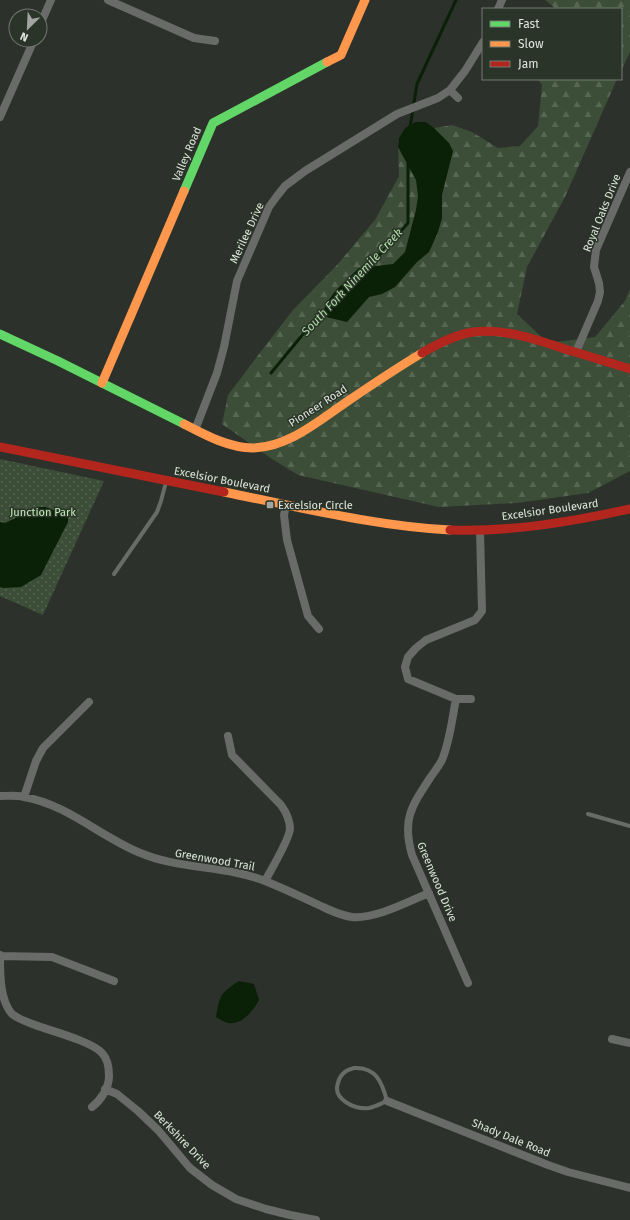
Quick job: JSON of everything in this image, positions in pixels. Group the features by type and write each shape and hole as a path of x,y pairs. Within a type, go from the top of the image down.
{"street":[{"path":"108,0 194,38 215,41"},
{"name":"Valley Road","path":"102,383 213,123 341,55 365,0"},
{"name":"Merilee Drive","path":"195,430 217,372 224,347 237,281 270,207 277,196 285,186 305,171 397,114 438,98 450,90 465,71 482,44"},
{"path":"0,117 30,48"},
{"path":"450,90 458,98"},
{"name":"Royal Oaks Drive","path":"576,352 598,301 600,292 594,267 596,250 630,172"},
{"name":"Pioneer Road","path":"0,334 58,361 195,430 234,445 253,448 272,446 296,436 431,348 457,336 473,332 504,333 520,336 630,369"},
{"name":"Excelsior Boulevard","path":"0,447 286,505 415,528 460,530 514,529 596,517 630,509"},
{"path":"286,505 284,515 287,540 308,616 319,629"},
{"path":"471,699 456,699 408,678 405,667 408,657 426,640 475,620 482,611 480,530"},
{"name":"Greenwood Drive","path":"456,699 446,748 442,759 418,796 411,810 407,825 408,840 412,855 468,983"},
{"path":"24,797 36,761 43,748 89,702"},
{"path":"228,736 232,755 281,805 289,820 290,829 287,838 265,881"},
{"name":"Greenwood Trail","path":"0,796 24,797 51,805 139,853 164,862 232,872 265,881 338,913 351,917 365,916 382,912 429,893"},
{"path":"92,1107 100,1100 109,1081 109,1069 106,1058 93,1046 25,1021 13,1015 5,1005 0,993 0,956 52,957 114,981"},
{"path":"612,1039 630,1043"},
{"name":"Berkshire Drive","path":"105,1089 117,1094 138,1111 158,1130 190,1168 212,1185 236,1199 266,1209 316,1220"},
{"name":"Shady Dale Road","path":"387,1101 548,1165 568,1172 630,1188"}],"lane":[{"path":"114,574 157,512 167,481"},
{"path":"588,814 630,826"},
{"path":"354,1068 362,1068 370,1070 382,1084 387,1101 370,1108 357,1107 345,1102 339,1096 336,1089 344,1072 354,1068"}],"green space":[{"path":"545,0 630,0 630,52 622,69 622,8 555,8"},
{"path":"539,80 617,80 565,197 527,267 517,314 548,343 595,337 625,301 630,289 630,471 588,493 517,503 439,507 298,475 272,459 222,424 228,395 293,310 337,265 375,220 399,176 399,138 405,128 415,122 426,122 434,128 452,125 472,132 498,148 520,146 538,126 542,85"},
{"name":"Junction Park","path":"0,459 104,481 43,615 0,596"}],"water":[{"path":"415,122 426,122 434,128 449,143 453,151 442,195 442,218 438,232 429,252 417,262 395,287 382,294 369,297 347,322 326,317 325,305 336,290 359,268 393,264 405,252 416,210 418,196 416,180 398,147 399,138 405,128"},
{"path":"39,507 46,507 68,516 68,522 41,575 21,587 0,587 0,522 5,523"},
{"path":"239,981 254,984 259,1000 254,1009 242,1020 228,1023 216,1017 220,999 224,992"}],"waterway":[{"name":"South Fork Ninemile Creek","path":"410,127 417,84 456,0"},
{"name":"South Fork Ninemile Creek","path":"367,269 408,223 408,163"},
{"name":"South Fork Ninemile Creek","path":"271,373 313,322 327,308"}],"traffic: fast":[{"path":"184,191 213,123 327,62"},
{"path":"0,334 58,361 184,424"}],"traffic: slow":[{"path":"327,62 341,55 365,0"},
{"path":"102,383 184,191"},
{"path":"184,424 217,440 235,446 253,448 266,447 302,432 422,353"},
{"path":"224,492 308,510 365,520 422,528 450,530"}],"traffic: jam":[{"path":"422,353 459,335 485,331 509,333 533,339 630,369"},
{"path":"0,447 224,492"},
{"path":"450,530 518,528 563,522 630,509"}],"place":[{"name":"Excelsior Circle","path":"270,505"}]}
